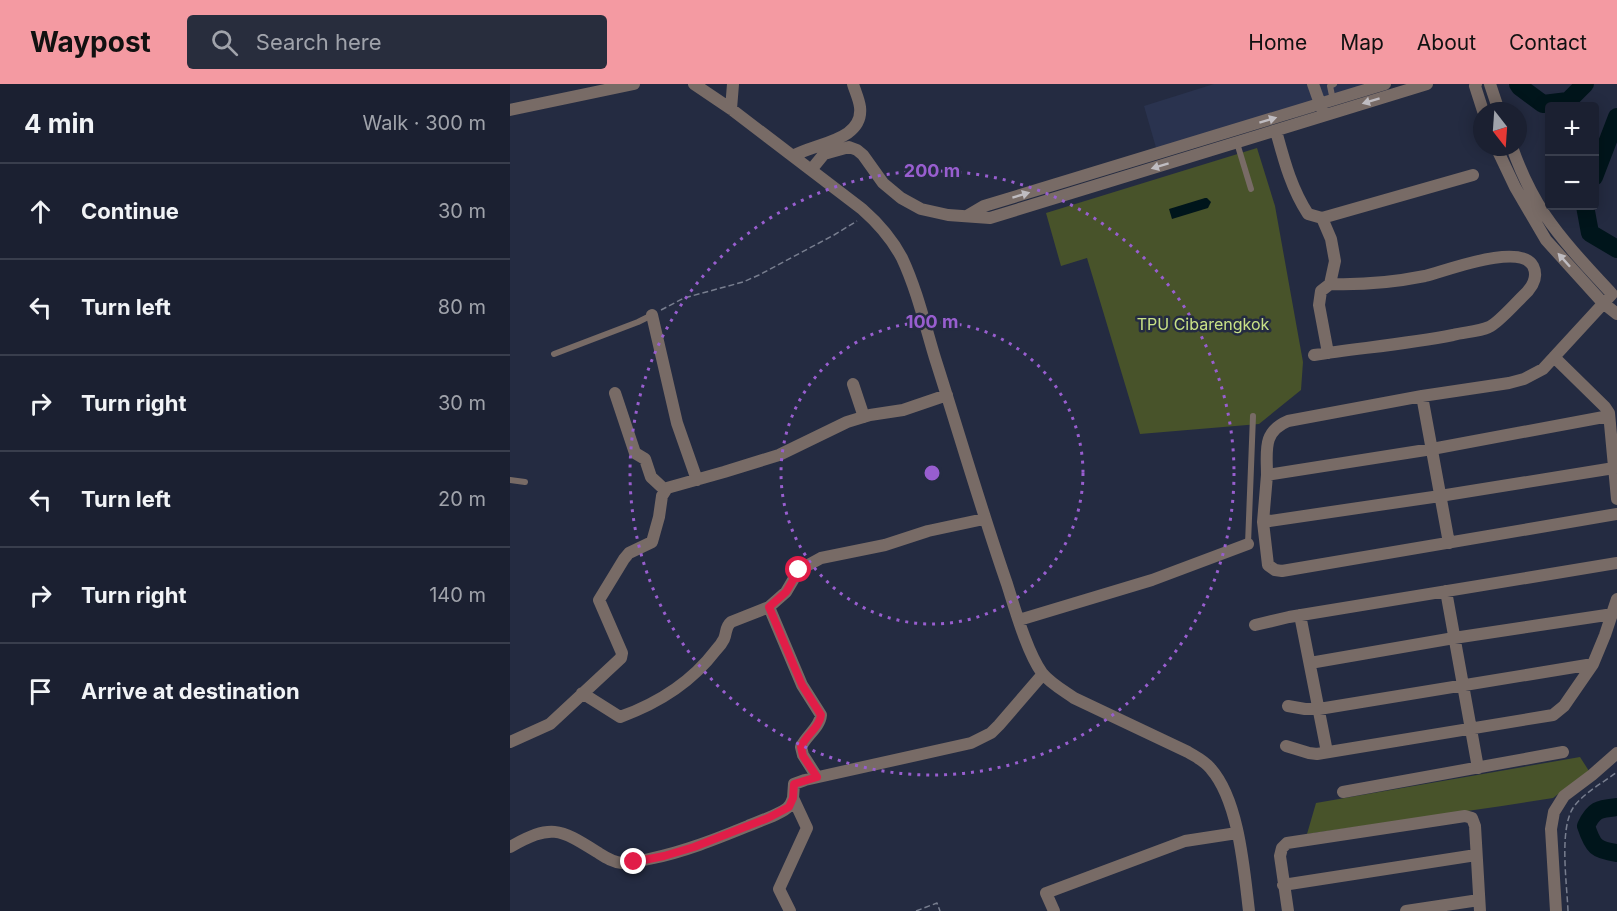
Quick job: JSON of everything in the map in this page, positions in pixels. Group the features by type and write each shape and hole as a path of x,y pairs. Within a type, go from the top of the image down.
{"street":[{"path":"510,110 634,84"},
{"path":"693,84 731,109 868,214 886,234 902,259 912,286 984,519 1035,661 1043,674 1074,698 1188,752 1202,760 1211,769 1225,792 1237,833 1249,911"},
{"path":"731,109 733,84"},
{"path":"793,156 843,136 854,129 860,110 853,84"},
{"path":"1313,84 1322,110"},
{"path":"1214,143 1237,143 1276,131 1322,110 1334,100 1385,84"},
{"path":"811,170 824,154 849,147 857,150 883,183 901,198 921,209 948,215 990,218 1214,143 1322,110 1427,84"},
{"path":"1476,84 1480,102"},
{"path":"1490,84 1496,102"},
{"path":"1276,131 1298,198 1308,214 1322,218 1473,175"},
{"path":"1500,156 1546,240 1603,303 1617,314"},
{"path":"1515,156 1545,215 1574,252 1612,294 1543,369 1524,379 1280,424 1270,434 1268,440 1263,522 1268,565 1275,570 1282,571 1617,514"},
{"path":"1322,218 1331,239 1335,261 1330,284 1322,291 1319,305 1328,353"},
{"path":"1314,355 1417,342 1490,327 1530,290 1535,272 1531,263 1523,257 1504,257 1486,259 1424,276 1353,285 1330,284"},
{"path":"652,315 677,423 697,480"},
{"path":"1554,357 1605,407 1609,416 1617,499"},
{"path":"853,384 864,417"},
{"path":"615,393 635,453 645,459 651,477 664,490"},
{"path":"510,742 550,724 622,657 599,600 624,559 652,542 664,490 779,455 847,422 903,410 947,396"},
{"path":"1422,396 1449,543"},
{"path":"1267,475 1432,449 1609,416"},
{"path":"1263,522 1614,468"},
{"path":"582,693 620,717 645,707 676,690 694,676 722,643 727,625 769,607 786,592 799,570 821,558 885,545 928,531 984,519"},
{"path":"1019,620 1152,580 1248,544"},
{"path":"1255,625 1300,615 1617,562"},
{"path":"1446,591 1478,768"},
{"path":"1286,746 1310,753 1327,752 1553,715 1564,706 1593,664 1617,599"},
{"path":"769,607 802,685 821,715 821,720 808,734 801,747 803,756 817,777"},
{"path":"1310,663 1613,614"},
{"path":"1300,615 1327,752"},
{"path":"1288,706 1318,709 1593,664"},
{"path":"510,847 544,832 558,831 572,836 608,860 622,863 664,856 694,847 768,818 789,807 793,798 794,784 971,743 984,738 999,725 1043,674"},
{"path":"1343,792 1563,752"},
{"path":"1556,911 1551,829 1554,812 1563,796 1617,753"},
{"path":"790,911 779,889 807,828 793,798"},
{"path":"1288,911 1280,856 1282,848 1287,843 1468,816 1472,818 1475,823 1479,905 1406,911"},
{"path":"1054,911 1046,893 1185,841 1237,833"},
{"path":"1283,885 1476,855"}],"lane":[{"path":"1334,84 1330,86 1334,100"},
{"path":"1237,143 1251,189"},
{"path":"554,354 652,315"},
{"path":"1248,544 1253,416"},
{"path":"510,480 525,482"}],"path":[{"path":"652,315 684,298 743,282 759,275 868,214"},
{"path":"1568,911 1565,838 1568,819 1574,806 1617,772"},
{"path":"916,911 937,903 940,911"}],"shaded area":[{"path":"1214,84 1385,84 1159,158 1144,106"},
{"path":"1205,198 1211,202 1208,208 1172,219 1169,209"}],"green space":[{"name":"TPU Cibarengkok","path":"1257,148 1275,206 1303,362 1301,390 1259,424 1140,434 1087,258 1061,266 1046,213"},
{"path":"1580,757 1589,771 1553,798 1307,834 1316,803"}],"waterway":[{"path":"1518,84 1543,104 1568,101 1585,84"},
{"path":"1599,164 1617,117"},
{"path":"1586,210 1590,233 1617,249"},
{"path":"1617,807 1598,811 1586,826 1596,846 1617,853"}],"route":[{"path":"634,862 694,847 768,818 789,807 796,782 817,777 803,756 801,747 808,734 821,720 821,715 802,685 769,607 786,592 799,570"}]}
